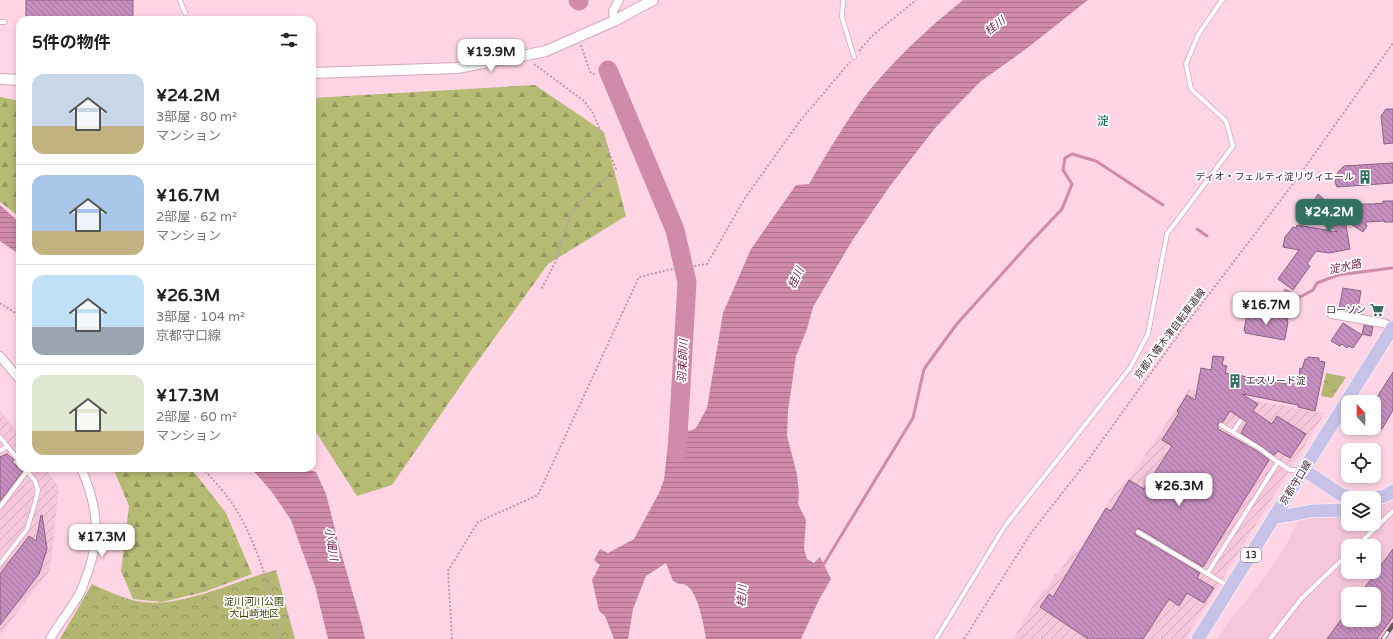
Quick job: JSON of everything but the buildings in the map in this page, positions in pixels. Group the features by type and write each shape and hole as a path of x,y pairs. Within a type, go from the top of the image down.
{"main road":[{"name":"京都守口線","path":"1198,639 1393,327"},
{"path":"1304,470 1341,494"},
{"path":"1381,497 1393,491"},
{"path":"1274,516 1291,516 1311,511 1341,510"}],"street":[{"path":"614,21 613,10 619,0"},
{"path":"316,73 457,68 546,51 614,21 653,0"},
{"path":"0,79 16,80"},
{"path":"1332,314 1384,323 1393,327"},
{"path":"0,356 16,375"},
{"path":"50,639 81,592 96,545 96,526 93,505 89,487 83,472"}],"lane":[{"path":"180,0 186,14"},
{"path":"843,0 842,17 854,57"},
{"path":"936,639 1005,526 1130,368 1148,334 1167,234 1233,146 1226,121 1191,88 1186,64 1198,35 1222,0"},
{"path":"1233,432 1240,421"},
{"path":"1221,425 1290,470 1304,470"},
{"path":"0,437 16,457"},
{"path":"0,451 7,446"},
{"path":"1207,574 1278,462 1279,463"},
{"path":"0,507 24,472"},
{"path":"0,564 26,529 35,503 38,490 35,481 28,472"},
{"path":"1364,539 1393,511"},
{"path":"1138,532 1230,587"},
{"path":"1270,639 1301,599 1341,561"}],"path":[{"path":"452,639 448,571 478,522 538,495 639,277 668,270 707,264 745,198 800,121 872,36 916,0"},
{"name":"京都八幡木津自転車道線","path":"964,639 1031,533 1088,460 1189,321 1296,180 1393,43"},
{"path":"584,53 590,72 596,75"},
{"path":"522,56 584,101 593,113 616,169 591,191 575,208 563,233 556,261 541,290"},
{"path":"0,303 16,313"},
{"path":"206,472 229,499 250,536 265,574 281,639"}],"shaded area":[{"path":"1189,389 1325,413 1185,639 1013,639 1042,590 1047,588 1055,574 1058,574 1073,550 1078,552 1109,501 1133,473"},
{"path":"0,410 16,431 16,472 47,472 59,487 50,570 0,635"},
{"path":"1393,500 1393,639 1217,639 1227,624 1267,574 1287,543 1299,519 1308,515 1341,514 1341,531 1381,531 1381,505"}],"green space":[{"path":"535,85 604,132 626,216 548,264 470,372 392,485 357,496 316,432 316,98"},
{"path":"0,97 16,100 16,214 0,202"},
{"path":"1326,373 1346,377 1332,398 1321,396"},
{"path":"115,472 194,472 226,513 252,574 204,592 162,602 133,599 121,571 129,506"},
{"name":"淀川河川公園 大山崎地区","path":"276,570 295,639 60,639 92,584 132,600 149,603 167,602 204,594"}],"water":[{"name":"桂川","path":"963,0 1088,0 1026,49 980,82 936,127 890,186 852,241 813,307 807,329 796,356 788,411 787,436 797,474 799,495 798,504 806,520 804,549 807,559 814,563 820,557 831,579 819,600 801,639 706,639 695,596 691,589 685,585 673,581 666,563 646,576 633,609 628,639 614,639 605,616 599,611 592,580 600,565 594,560 600,549 608,553 634,539 659,493 664,480 670,425 690,431 696,428 707,408 723,313 751,249 796,185 809,184 847,121 872,87 909,48"},
{"path":"0,205 16,219 16,252 0,241"},
{"name":"小畑川","path":"254,472 316,472 326,494 365,639 328,639 315,586 291,520 272,492"}],"waterway":[{"name":"羽束師川","path":"608,70 675,230 687,282 677,453"},
{"path":"822,567 913,418 924,369 956,325 1062,209 1072,184 1063,170 1065,158 1072,154 1096,161 1163,205"},
{"path":"1197,229 1207,236"},
{"name":"淀水路","path":"1285,290 1300,297 1313,290 1317,283 1338,275 1392,268"}],"railway":[{"path":"1383,639 1393,625"}],"place":[{"name":"ディオ・フェルティ淀リヴィエール","path":"1365,177"},
{"name":"ローソン","path":"1377,310"},
{"name":"エスリード淀","path":"1235,381"}],"district":[{"name":"淀","path":"1103,121"}]}
